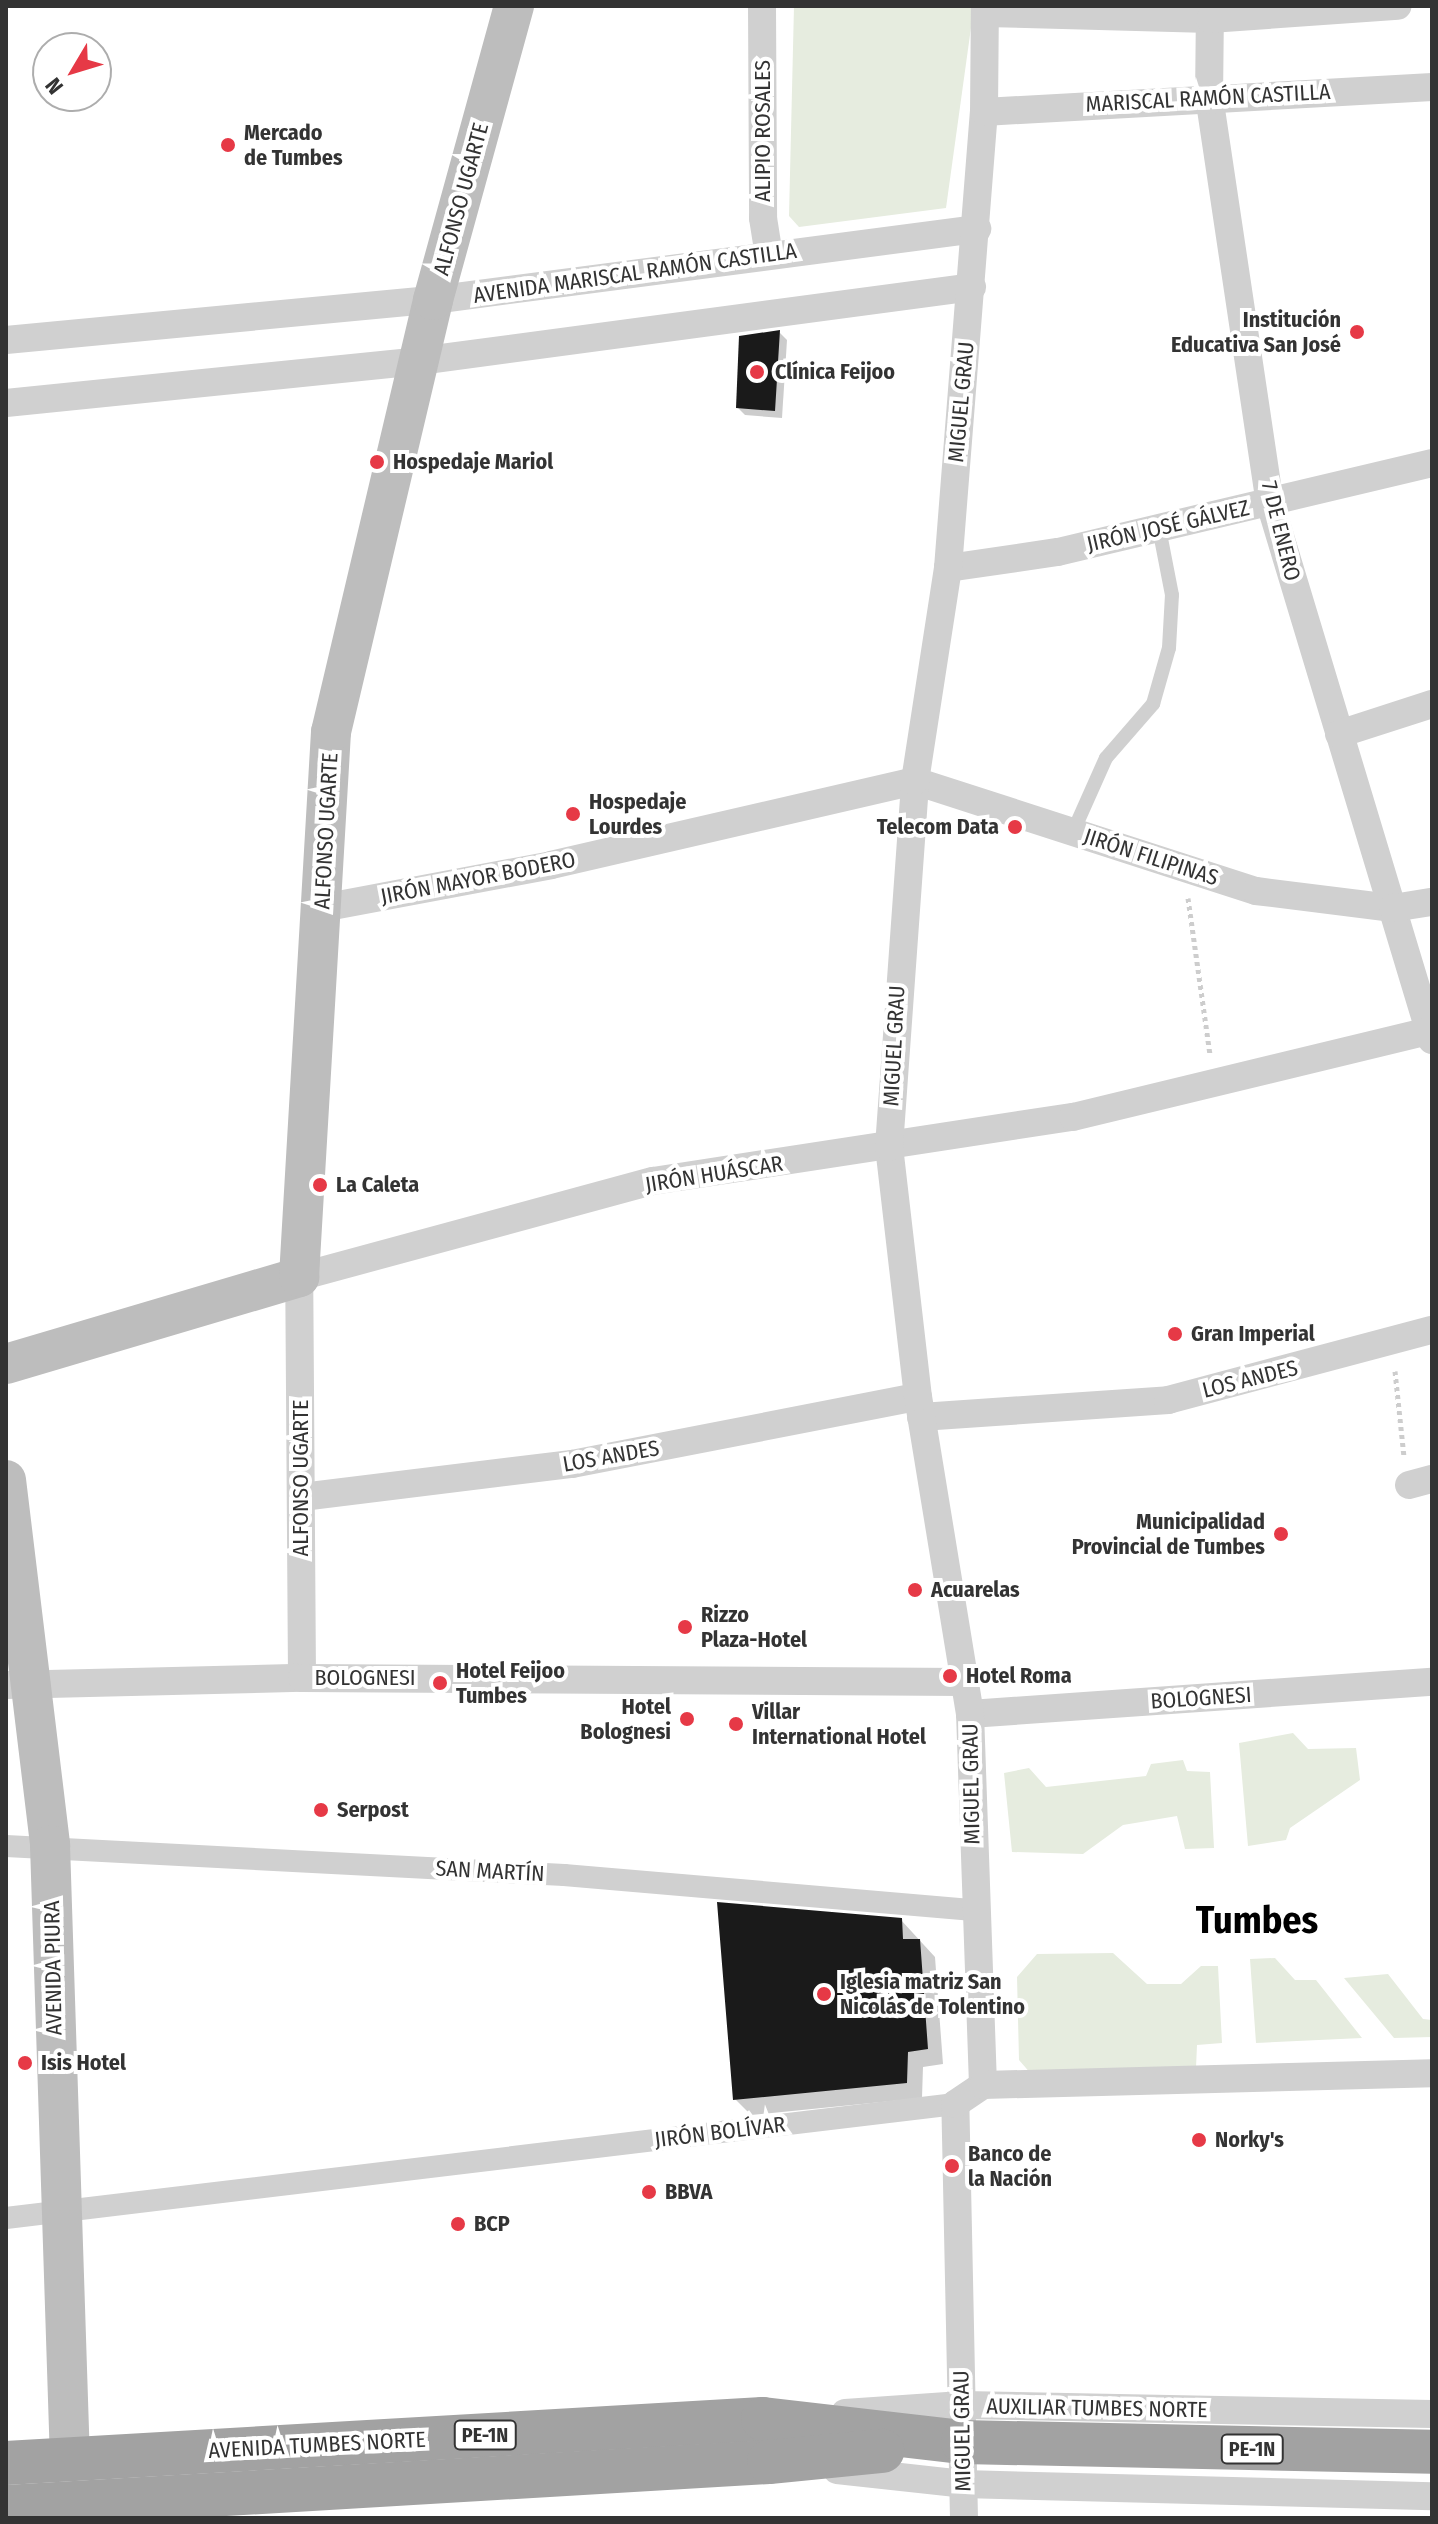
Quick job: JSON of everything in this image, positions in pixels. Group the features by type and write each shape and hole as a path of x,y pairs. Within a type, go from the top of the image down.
{"highway":[{"name":"AVENIDA TUMBES NORTE","path":"6,2463 763,2419 963,2444"},
{"name":"AVENIDA TUMBES NORTE","path":"6,2507 71,2511 769,2462 963,2444 1432,2452"}],"main road":[{"name":"ALFONSO UGARTE","path":"299,1277 331,732 433,300 514,6"},
{"name":"JIRÓN HUÁSCAR","path":"6,1364 299,1277"},
{"name":"AVENIDA PIURA","path":"6,1480 20,1685 50,1845 59,2213 70,2460"}],"street":[{"name":"ALIPIO ROSALES","path":"762,6 763,218 769,255"},
{"path":"985,9 1210,12 1398,6"},
{"name":"MIGUEL GRAU","path":"983,2085 974,1910 970,1714 920,1407 889,1147 915,781 948,568 977,229 984,112 985,9"},
{"name":"7 DE ENERO","path":"1210,12 1209,96 1270,503 1431,1033"},
{"name":"MARISCAL RAMÓN CASTILLA","path":"984,112 1209,96 1432,87"},
{"name":"AVENIDA MARISCAL RAMÓN CASTILLA","path":"6,340 433,300 977,229"},
{"path":"6,403 419,361 972,287"},
{"name":"JIRÓN JOSÉ GÁLVEZ","path":"948,568 1058,552 1432,463"},
{"path":"1339,734 1432,704"},
{"name":"JIRÓN MAYOR BODERO","path":"322,908 551,865 915,781"},
{"name":"JIRÓN FILIPINAS","path":"915,781 1256,891 1393,908 1432,902"},
{"name":"JIRÓN HUÁSCAR","path":"299,1277 653,1181 1073,1117 1215,1081 1431,1033"},
{"name":"ALFONSO UGARTE","path":"299,1277 302,1678"},
{"name":"LOS ANDES","path":"302,1497 572,1464 920,1407 1168,1400 1393,1343 1432,1330"},
{"name":"BOLOGNESI","path":"20,1685 302,1678 964,1682"},
{"name":"BOLOGNESI","path":"970,1714 1432,1682"},
{"name":"SAN MARTÍN","path":"6,1846 50,1845 564,1875 974,1910"},
{"path":"983,2085 1432,2073"},
{"name":"JIRÓN BOLÍVAR","path":"6,2218 955,2104 983,2085"},
{"name":"MIGUEL GRAU","path":"955,2104 964,2518"},
{"name":"AUXILIAR TUMBES NORTE","path":"963,2444 1432,2414"},
{"path":"963,2444 1432,2496"},
{"name":"AVENIDA PIURA","path":"70,2460 71,2511"}],"lane":[{"path":"1073,832 1106,758 1153,704 1169,648 1172,595 1159,528"}],"path":[{"path":"1185,869 1215,1081"},
{"path":"1393,1343 1420,1482"}],"shaded area":[{"path":"794,6 974,6 946,208 799,227 789,216"},
{"path":"1293,1733 1308,1749 1356,1748 1360,1780 1290,1828 1286,1840 1248,1846 1239,1743"},
{"path":"1183,1760 1187,1771 1210,1772 1214,1848 1185,1849 1177,1816 1123,1825 1083,1854 1012,1852 1004,1773 1029,1768 1046,1787 1146,1776 1151,1764"},
{"path":"1113,1953 1147,1984 1181,1984 1201,1966 1218,1966 1222,2043 1197,2045 1196,2068 1032,2075 1019,2060 1017,1977 1037,1954"},
{"path":"1275,1958 1295,1980 1316,1980 1362,2038 1256,2043 1250,1959"},
{"path":"1388,1974 1423,2019 1432,2020 1432,2037 1394,2038 1344,1978"}],"building":[{"name":"Clínica Feijoo","path":"780,330 775,411 736,408 739,336"},
{"name":"Iglesia matriz San Nicolás de Tolentino","path":"717,1902 902,1918 903,1939 920,1939 928,2049 908,2052 907,2083 733,2100"}],"place":[{"name":"Mercado de Tumbes","path":"228,145"},
{"name":"Institución Educativa San José","path":"1357,332"},
{"name":"Clínica Feijoo","path":"757,372"},
{"name":"Hospedaje Mariol","path":"377,462"},
{"name":"Hospedaje Lourdes","path":"573,814"},
{"name":"Telecom Data","path":"1015,827"},
{"name":"La Caleta","path":"320,1185"},
{"name":"Gran Imperial","path":"1175,1334"},
{"name":"Municipalidad Provincial de Tumbes","path":"1281,1534"},
{"name":"Acuarelas","path":"915,1590"},
{"name":"Rizzo Plaza-Hotel","path":"685,1627"},
{"name":"Hotel Roma","path":"950,1676"},
{"name":"Hotel Feijoo Tumbes","path":"440,1683"},
{"name":"Hotel Bolognesi","path":"687,1719"},
{"name":"Villar International Hotel","path":"736,1724"},
{"name":"Serpost","path":"321,1810"},
{"name":"Iglesia matriz San Nicolás de Tolentino","path":"824,1994"},
{"name":"Isis Hotel","path":"25,2063"},
{"name":"Norky's","path":"1199,2140"},
{"name":"Banco de la Nación","path":"952,2166"},
{"name":"BBVA","path":"649,2192"},
{"name":"BCP","path":"458,2224"}],"district":[{"name":"Tumbes","path":"1257,1921"}]}
